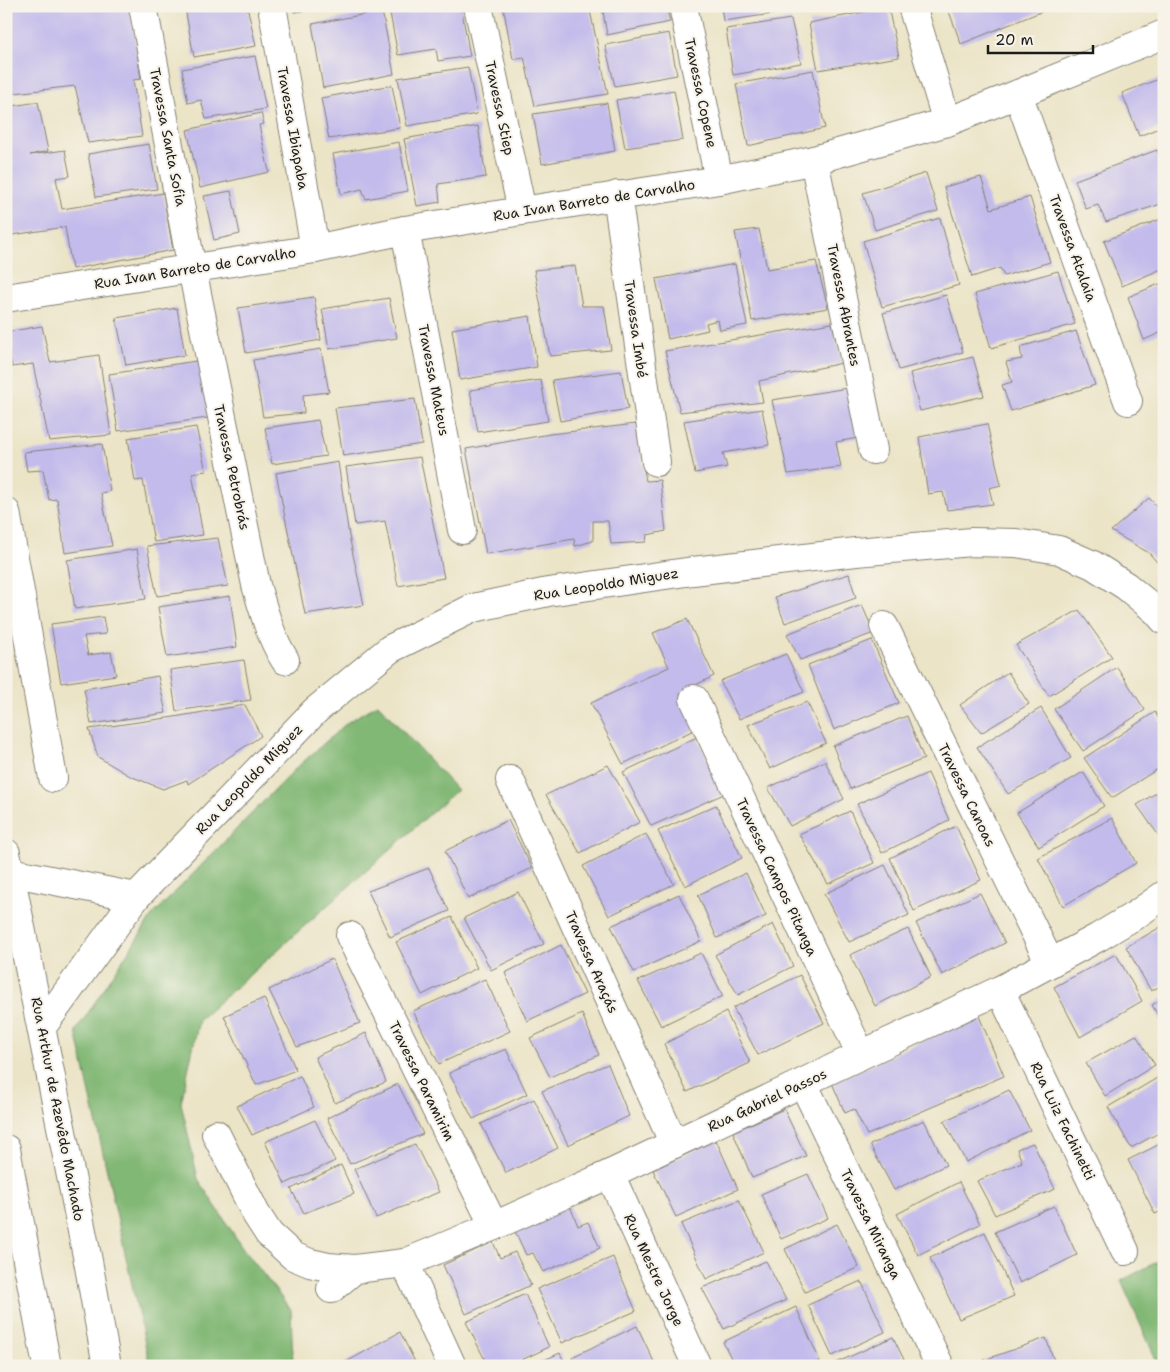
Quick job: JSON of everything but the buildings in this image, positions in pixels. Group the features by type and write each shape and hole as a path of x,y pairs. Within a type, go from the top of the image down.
{"street":[{"name":"Travessa Santa Sofia","path":"143,6 192,269"},
{"name":"Travessa Ibiapaba","path":"272,6 315,249"},
{"name":"Travessa Stiep","path":"478,6 522,211"},
{"name":"Travessa Copene","path":"683,6 719,180"},
{"path":"912,6 947,122"},
{"name":"Rua Ivan Barreto de Carvalho","path":"6,298 315,249 406,230 719,180 814,160 947,122 1164,34"},
{"name":"Travessa Atalaia","path":"1018,94 1128,401"},
{"name":"Travessa Abrantes","path":"814,160 873,450"},
{"name":"Travessa Imbé","path":"617,196 656,462"},
{"name":"Travessa Mateus","path":"406,230 462,530"},
{"name":"Travessa Petrobrás","path":"192,269 256,585 267,624 285,660"},
{"path":"6,512 53,778"},
{"name":"Rua Leopoldo Miguez","path":"42,1027 136,897 315,711 390,649 473,608 548,592 693,571 856,552 972,542 1016,543 1059,550 1093,565 1126,586 1164,620"},
{"name":"Travessa Canoas","path":"884,626 1050,963"},
{"name":"Travessa Campos Pitanga","path":"694,699 861,1055"},
{"name":"Travessa Araçás","path":"510,780 674,1144"},
{"path":"8,862 136,897"},
{"name":"Rua Arthur de Azevêdo Machado","path":"8,862 88,1261 107,1366"},
{"name":"Rua Gabriel Passos","path":"216,1134 256,1214 269,1234 293,1256 328,1267 355,1269 405,1262 494,1226 610,1174 1000,990 1097,938 1164,895"},
{"name":"Travessa Paramirim","path":"350,936 494,1226"},
{"name":"Rua Luiz Fachinetti","path":"1000,990 1125,1251"},
{"name":"Travessa Miranga","path":"802,1083 940,1366"},
{"path":"6,1149 47,1366"},
{"name":"Rua Mestre Jorge","path":"610,1174 697,1366"},
{"path":"405,1262 452,1366"},
{"path":"331,1289 355,1269"}],"green space":[{"path":"378,704 457,790 199,1020 181,1103 198,1179 242,1247 291,1310 293,1366 150,1366 76,1031 152,916 293,771 348,722"},
{"path":"1164,1258 1164,1366 1159,1366 1121,1281"}]}
